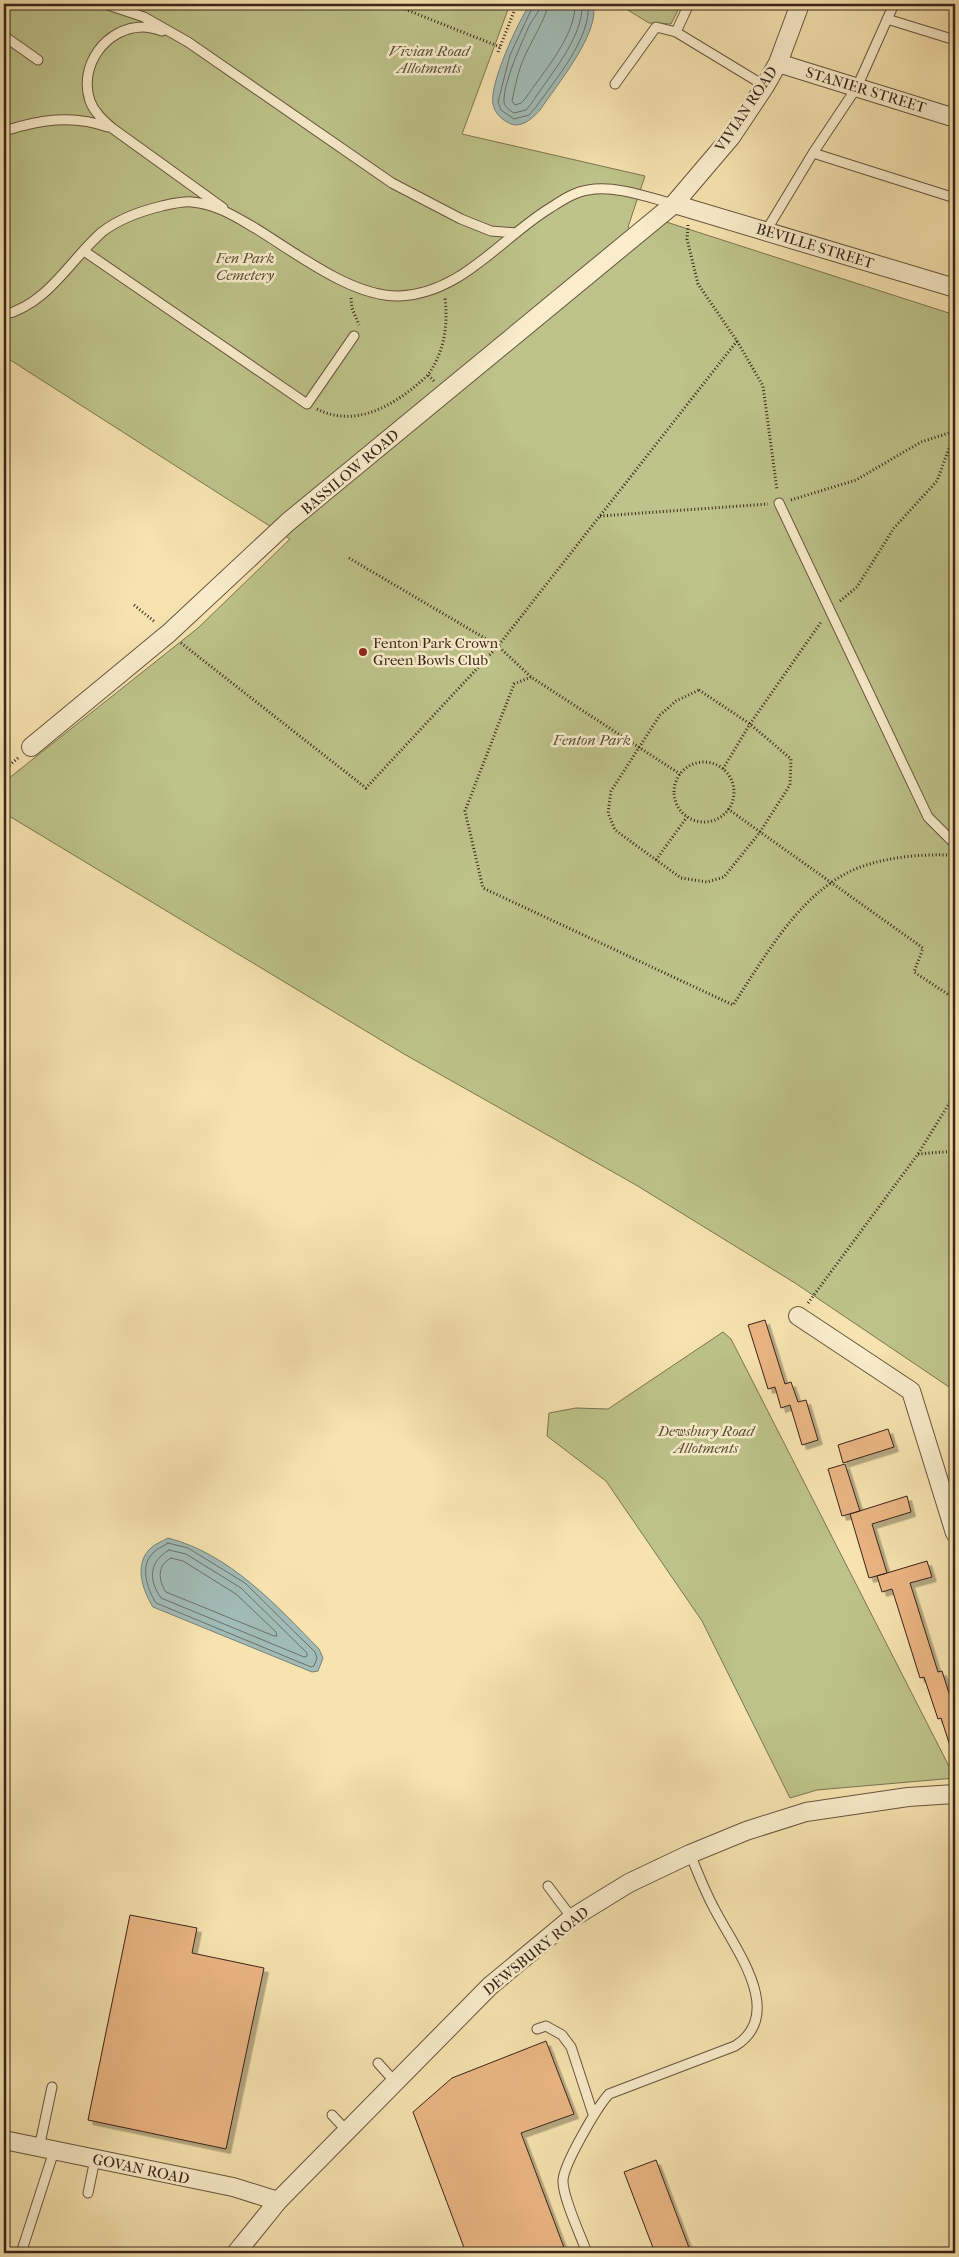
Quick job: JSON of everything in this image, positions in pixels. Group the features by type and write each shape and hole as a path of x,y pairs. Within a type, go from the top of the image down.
{"street":[{"name":"VIVIAN ROAD","path":"682,206 731,137 778,63 800,4"},
{"name":"STANIER STREET","path":"778,63 955,118"},
{"name":"BEVILLE STREET","path":"682,206 955,288"},
{"name":"BASSILOW ROAD","path":"31,747 169,633 288,522 445,392 682,206"},
{"path":"798,1316 911,1391 955,1533"},
{"name":"DEWSBURY ROAD","path":"236,2253 278,2201 490,1986 572,1918 629,1883 690,1854 746,1831 806,1812 908,1797 955,1794"},
{"name":"GOVAN ROAD","path":"4,2140 233,2187 278,2201"}],"lane":[{"path":"105,4 144,18 176,35 392,183 461,219 491,231 516,233"},
{"path":"676,32 689,4"},
{"path":"766,231 857,87 894,4"},
{"path":"887,20 955,40"},
{"path":"176,35 142,27 125,30 110,38 97,50 90,66 87,84 90,101 99,116 112,128 227,211 352,287 379,296 401,296 418,294 444,286 468,271 542,213 565,198 586,190 611,189 682,206"},
{"path":"615,84 656,27 676,32 764,86"},
{"path":"4,36 38,60"},
{"path":"4,131 48,120 70,118 94,122 112,128"},
{"path":"813,154 955,198"},
{"path":"4,316 41,297 103,232 127,217 161,206 191,202 227,211"},
{"path":"84,251 307,404 354,336"},
{"path":"779,503 928,817 955,844"},
{"path":"588,2253 569,2203 563,2179 593,2114 609,2094 735,2046 745,2040 756,2021 758,1999 742,1957 710,1901 690,1854"},
{"path":"548,1886 572,1918"},
{"path":"536,2029 546,2026 562,2035 571,2047 593,2114"},
{"path":"378,2063 395,2082"},
{"path":"21,2253 47,2149 52,2087"},
{"path":"332,2115 347,2131"},
{"path":"88,2193 95,2159"}],"path":[{"path":"392,4 500,46"},
{"path":"498,52 517,4"},
{"path":"682,206 687,239 698,284 737,341 763,386 779,503"},
{"path":"307,404 326,414 342,416 367,415 389,405 411,391 428,375 436,364 444,345 448,320 444,286"},
{"path":"352,287 350,301 360,326 354,336"},
{"path":"134,605 366,788 498,646 737,341"},
{"path":"428,375 445,392"},
{"path":"600,516 779,503 856,480 921,442 955,432"},
{"path":"723,769 750,724 829,611 857,587 894,528 937,481 955,432"},
{"path":"349,558 498,646 531,677 680,774"},
{"path":"531,677 514,684 465,811 483,888 733,1005 790,923 833,882 851,871 879,862 928,854 955,855"},
{"path":"699,690 750,724 791,759 790,785 760,832 724,877 707,882 681,878 615,830 608,813 611,791 639,746 660,715 676,701 699,690"},
{"path":"695,763 710,763 723,769 732,782 734,792 728,809 718,818 709,822 697,821 687,817 677,806 674,796 674,785 680,774 695,763"},
{"path":"728,809 833,882 923,948 914,972 955,999"},
{"path":"656,860 687,817"},
{"path":"798,1316 918,1154 955,1094"},
{"path":"918,1154 955,1151"}],"green space":[{"name":"Fenton Park","path":"4,4 510,4 462,134 645,176 628,227 641,242 657,219 955,315 955,1391 795,1283 636,1185 404,1054 4,813 4,782 198,628 290,539 4,356"},
{"path":"618,4 681,4 671,24 649,23"},
{"name":"Dewsbury Road Allotments","path":"723,1332 731,1339 955,1778 817,1790 790,1798 702,1621 606,1481 547,1436 549,1413 576,1408 608,1409"}],"water":[{"path":"530,4 593,4 594,16 584,44 576,58 540,110 527,122 515,125 505,121 497,114 493,104 493,95 495,82 506,53"},
{"path":"168,1538 212,1556 251,1583 319,1649 323,1658 318,1671 312,1672 153,1607 143,1586 142,1562 151,1548"}],"building":[{"path":"765,1320 785,1384 791,1382 798,1402 806,1400 818,1440 802,1445 790,1405 781,1408 775,1387 768,1389 748,1325"},
{"path":"888,1429 894,1447 843,1463 838,1445"},
{"path":"845,1464 860,1511 842,1516 828,1469"},
{"path":"907,1496 911,1512 872,1524 887,1573 869,1578 850,1514"},
{"path":"927,1561 932,1577 910,1583 938,1672 942,1671 955,1712 955,1751 952,1752 941,1718 938,1719 924,1677 920,1678 892,1589 882,1592 877,1576"},
{"path":"130,1915 197,1928 192,1953 264,1968 226,2149 88,2120"},
{"path":"546,2041 574,2114 521,2133 566,2253 466,2253 413,2112 452,2078"},
{"path":"656,2160 691,2253 655,2253 624,2172"}],"place":[{"name":"Fenton Park Crown Green Bowls Club","path":"363,652"}],"park label":[{"name":"Vivian Road Allotments","path":"429,60"},
{"name":"Fen Park Cemetery","path":"245,266"}]}
